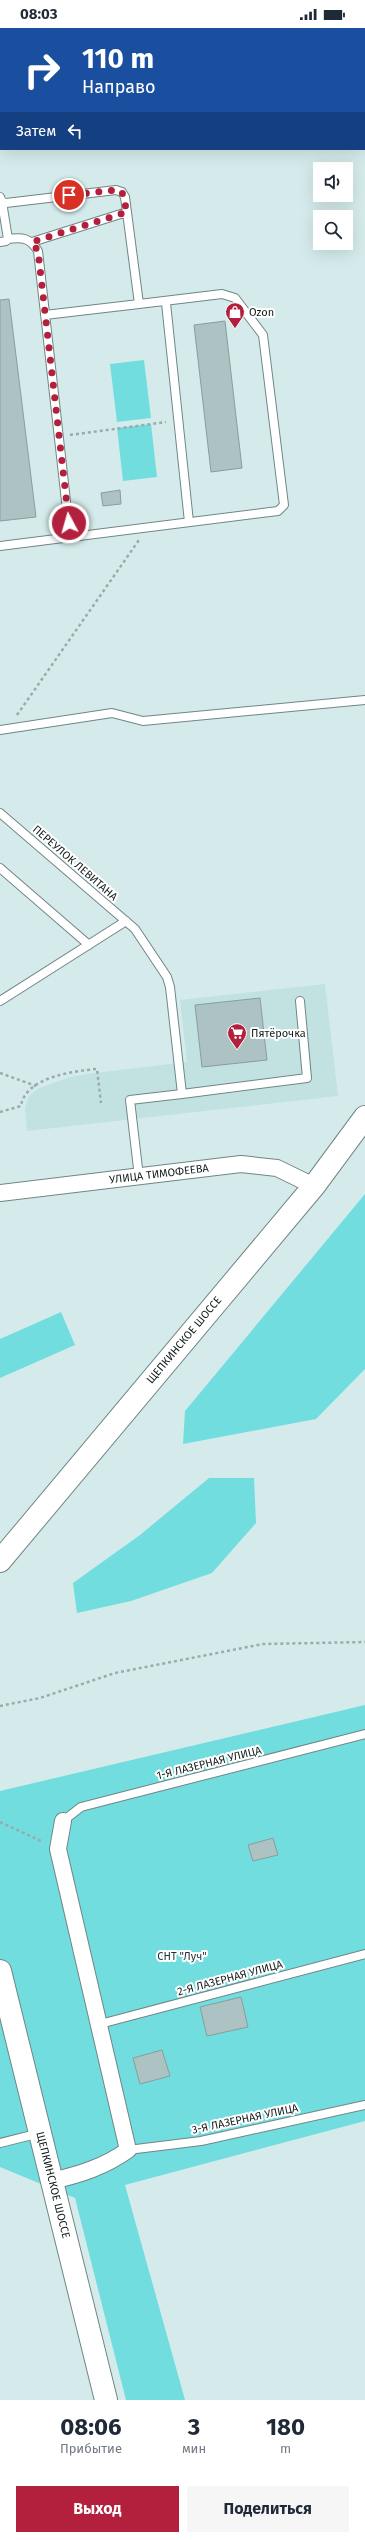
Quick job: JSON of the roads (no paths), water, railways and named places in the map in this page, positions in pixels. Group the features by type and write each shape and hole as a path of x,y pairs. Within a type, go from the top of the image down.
{"main road":[{"name":"ЩЕПКИНСКОЕ ШОССЕ","path":"0,1561 314,1186 365,1117"},
{"name":"ЩЕПКИНСКОЕ ШОССЕ","path":"0,1971 4,2005 40,2133 106,2400"}],"street":[{"name":"УЛИЦА ТИМОФЕЕВА","path":"0,1193 242,1164 262,1165 289,1172 314,1186"},
{"path":"52,2181 92,2171 110,2164 128,2150 100,2024 58,1850 63,1821"}],"lane":[{"path":"70,537 38,251 32,242 22,238 8,239 1,199 116,190 122,192 125,197 139,304"},
{"path":"32,242 127,212"},
{"path":"0,546 278,512 284,505 263,335 235,298 222,294 166,303 139,304 45,315"},
{"path":"166,303 188,522"},
{"path":"3,729 112,714 143,721 365,700"},
{"name":"ПЕРЕУЛОК ЛЕВИТАНА","path":"0,813 135,929 169,982 182,1094"},
{"path":"0,868 89,945"},
{"path":"0,1001 126,921"},
{"path":"139,1177 130,1100 301,1080 307,1078 308,1072 300,1001"},
{"name":"1-Я ЛАЗЕРНАЯ УЛИЦА","path":"63,1821 81,1807 365,1734"},
{"name":"2-Я ЛАЗЕРНАЯ УЛИЦА","path":"100,2024 365,1954"},
{"name":"3-Я ЛАЗЕРНАЯ УЛИЦА","path":"128,2150 201,2141 365,2105"},
{"path":"0,2143 40,2133"}],"place":[{"name":"Ozon","path":"235,329"},
{"name":"Пятёрочка","path":"237,1050"}],"park label":[{"name":"СНТ \"Луч\"","path":"182,1956"}]}
